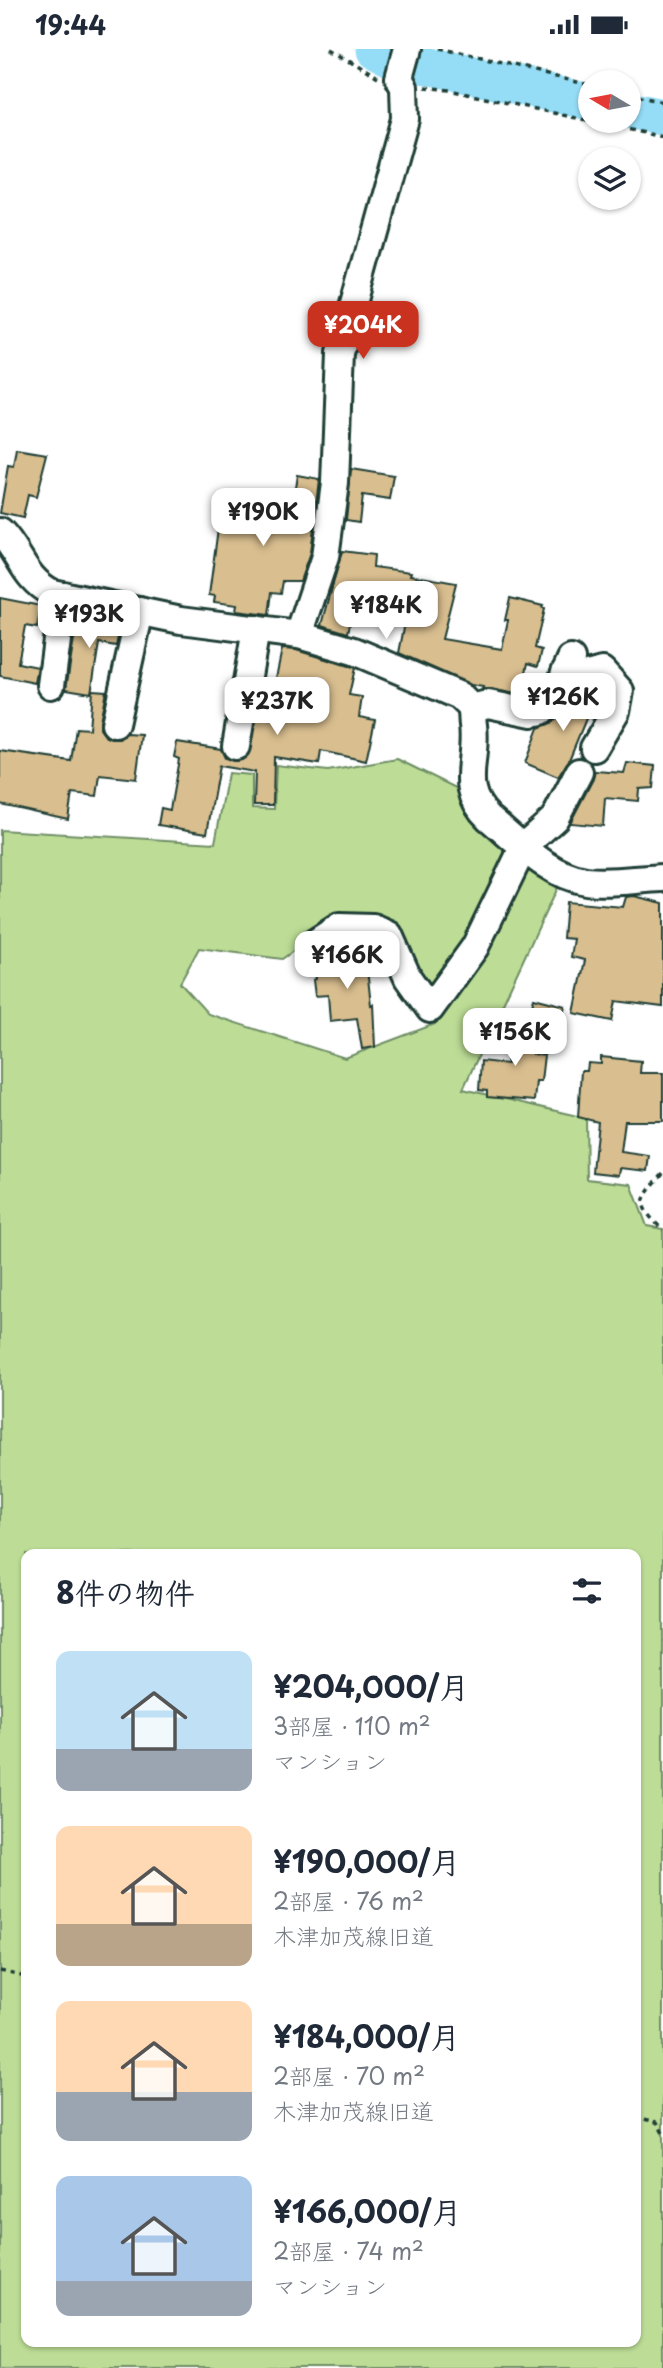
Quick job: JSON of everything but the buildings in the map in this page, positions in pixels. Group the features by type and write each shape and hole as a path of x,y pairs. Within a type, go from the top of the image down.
{"street":[{"path":"299,635 325,557 335,482 340,354 405,119 402,82 407,49"},
{"path":"0,532 8,540 10,567 52,593 181,620 299,635 354,652 460,696 471,708 474,731 470,783 471,792 481,810 552,868 586,881 663,878"},
{"path":"51,685 63,595"},
{"path":"115,724 140,611"},
{"path":"236,746 256,629"},
{"path":"471,708 488,704 532,713 541,711 553,701 568,666 583,675 602,671 620,691 616,711 594,748"},
{"path":"310,946 339,927 373,928 389,935 408,978 430,1009 475,947 524,846 555,818 579,772"}],"path":[{"path":"331,49 376,76 578,118"},
{"path":"437,49 578,82"},
{"path":"641,97 663,102"},
{"path":"641,132 663,137"},
{"path":"663,1173 644,1194 643,1204 648,1215 663,1230"},
{"path":"0,1971 21,1976"},
{"path":"641,2118 657,2122 663,2133"}],"green space":[{"path":"397,759 464,792 474,822 540,869 561,879 463,1089 586,1118 587,1179 631,1184 647,1226 663,1229 663,2368 0,2368 0,830 215,843 228,773 252,775 252,808 274,809 276,765 328,771","holes":["336,921 394,935 438,1009 435,1024 345,1058 208,1014 180,983 199,948 282,959"]}],"waterway":[{"path":"373,49 390,58 578,99"},
{"path":"641,113 663,117"}]}
